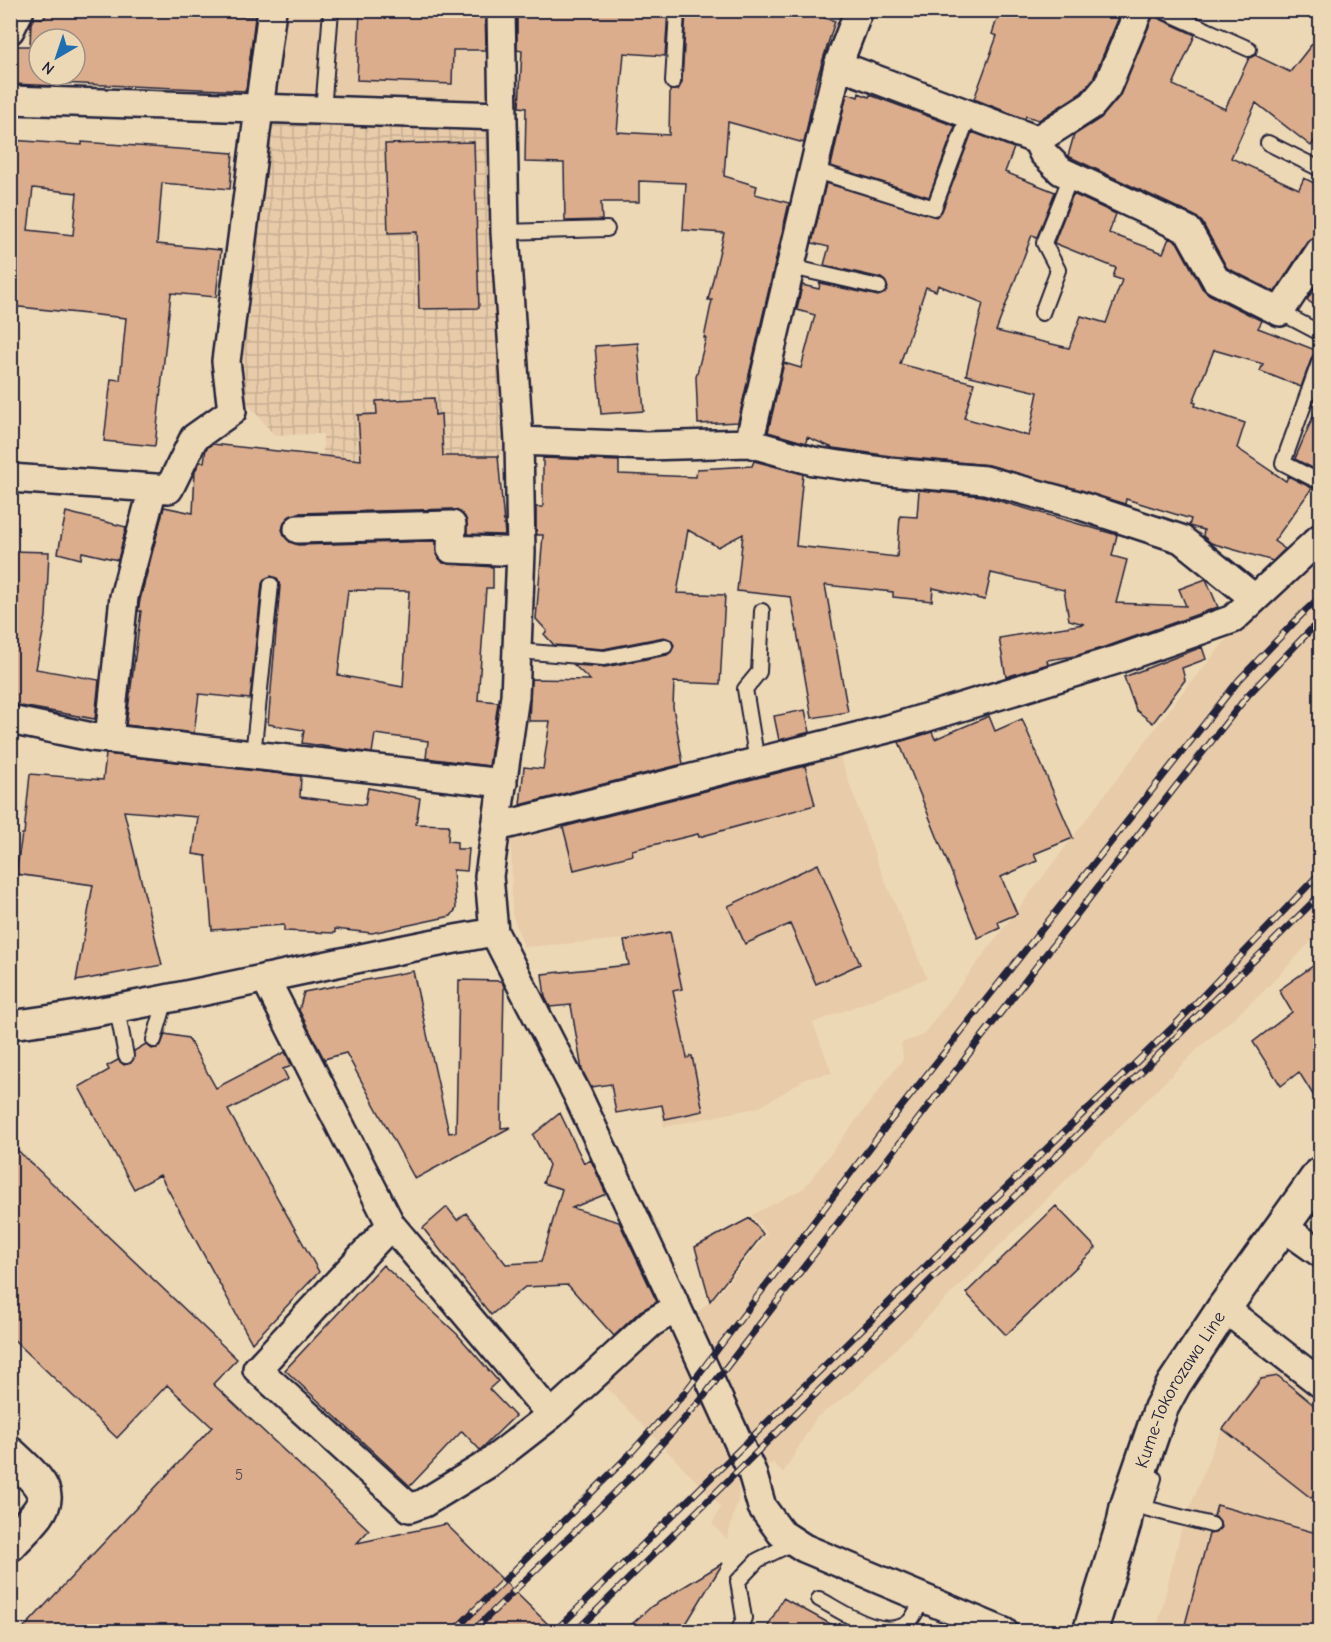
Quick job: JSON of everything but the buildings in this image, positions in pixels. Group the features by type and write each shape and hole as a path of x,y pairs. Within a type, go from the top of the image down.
{"main road":[{"name":"Kume-Tokorozawa Line","path":"1090,1632 1148,1443 1170,1392 1224,1308 1320,1174"},
{"path":"10,1454 40,1482 45,1495 43,1508 18,1531"}],"street":[{"path":"10,30 20,10"},
{"path":"10,478 169,489 194,438 232,411 226,361 261,110 272,10"},
{"path":"501,10 501,116 505,232 519,441 521,552 515,696 489,876 494,932 578,1096 677,1308 752,1472 762,1507 781,1533 795,1542 1004,1632"},
{"path":"1037,140 1092,105 1107,87 1139,10"},
{"path":"749,442 838,65 858,11"},
{"path":"838,65 1037,140 1043,153 1061,171 1188,230 1216,280 1280,312 1320,251"},
{"path":"10,100 261,110 501,116"},
{"path":"519,441 646,446 749,442 813,461 888,472 985,480 1078,505 1181,539 1254,598"},
{"path":"109,739 124,597 153,488"},
{"path":"298,530 452,525 451,549 521,552"},
{"path":"497,827 895,727 1116,660 1233,619 1320,538"},
{"path":"10,720 109,739 503,783"},
{"path":"10,1025 117,1009 378,952 494,932"},
{"path":"265,978 391,1225 551,1414"},
{"path":"391,1225 257,1369 410,1508 424,1503 488,1464 551,1414 651,1323 677,1308"},
{"path":"1282,1226 1320,1253"},
{"path":"1224,1308 1320,1383"}],"lane":[{"path":"323,111 331,10"},
{"path":"673,82 677,10"},
{"path":"1162,10 1249,49"},
{"path":"814,170 934,208 969,114"},
{"path":"1268,143 1320,169"},
{"path":"1042,313 1058,270 1044,243 1071,176"},
{"path":"505,232 607,230"},
{"path":"790,267 879,287"},
{"path":"1280,312 1320,333"},
{"path":"1320,360 1282,463 1320,482"},
{"path":"253,755 271,585"},
{"path":"757,762 745,689 759,672 762,611"},
{"path":"518,651 604,658 665,646"},
{"path":"154,1040 166,999"},
{"path":"117,1009 126,1056"},
{"path":"1148,1443 1154,1475 1145,1508 1212,1525"},
{"path":"738,1632 744,1618 738,1581 758,1560 795,1542"},
{"path":"819,1599 874,1628 890,1630 910,1621 923,1598"}],"shaded area":[{"path":"272,11 428,11 427,50 501,53 501,116 261,110"},
{"path":"267,110 501,116 519,454 323,465 323,434 274,435 244,399 241,349"},
{"path":"1320,556 1320,932 1261,994 1201,1046 852,1392 816,1418 783,1473 773,1463 752,1472 738,1484 739,1496 727,1539 712,1524 721,1507 601,1382 660,1330 673,1335 720,1292 767,1234 752,1215 804,1188 903,1059 901,1043 922,1036 1182,693 1232,633"},
{"path":"839,754 878,864 927,978 813,1023 832,1073 807,1078 760,1107 664,1127 628,939 524,947 512,914 511,832"},
{"path":"1280,1371 1320,1404 1320,1631 1156,1632 1181,1530 1215,1443 1227,1421 1259,1377"}],"railway":[{"path":"453,1632 629,1455 683,1395 887,1125 1239,680 1320,597"},
{"path":"472,1632 639,1469 701,1400 1248,695 1320,620"},
{"path":"554,1632 985,1208 1175,1025 1320,873"},
{"path":"575,1632 1320,895"}]}
